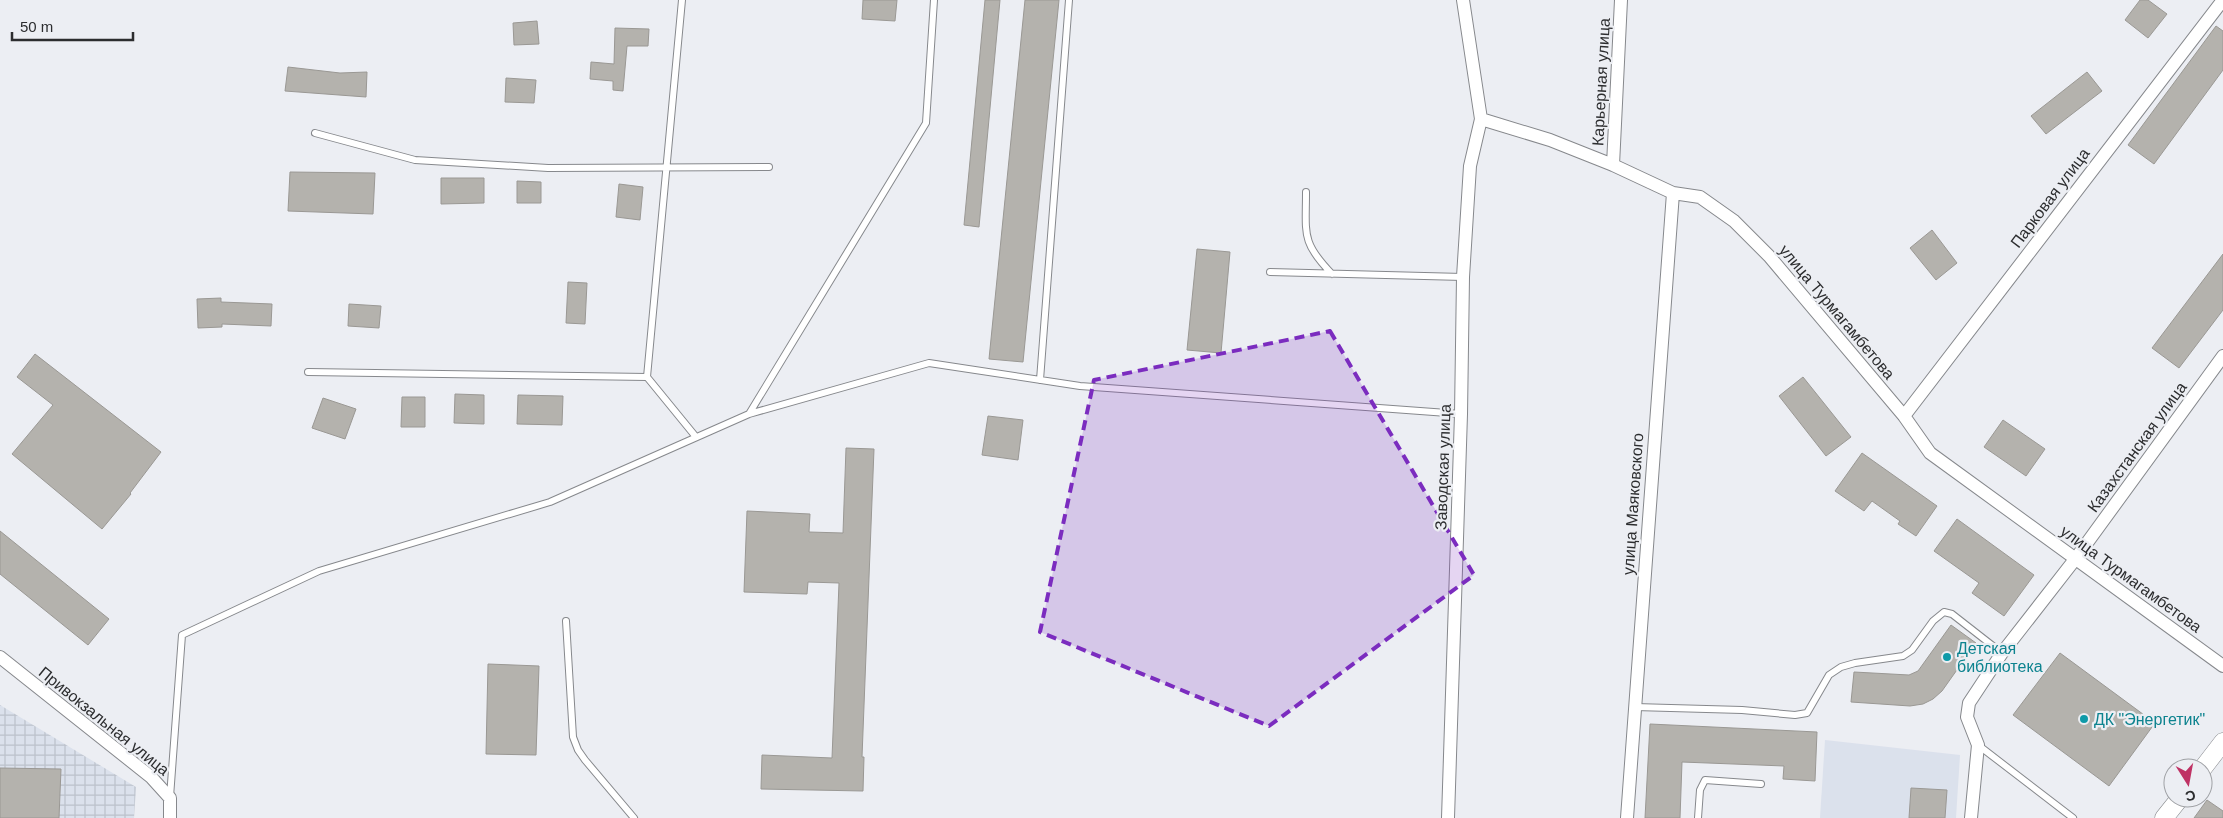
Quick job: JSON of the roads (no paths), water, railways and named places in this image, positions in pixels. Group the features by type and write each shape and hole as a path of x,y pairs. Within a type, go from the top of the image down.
{"street":[{"path":"1463,0 1482,119"},
{"name":"Карьерная улица","path":"1613,165 1621,0"},
{"name":"Парковая улица","path":"1904,416 2223,0"},
{"name":"улица Турмагамбетова","path":"1482,119 1550,140 1613,165 1673,193 1700,197 1734,221 1769,256 1904,416 1930,453 2223,666"},
{"name":"Заводская улица","path":"1448,818 1461,414 1463,277 1470,166 1482,119"},
{"name":"улица Маяковского","path":"1627,818 1673,193"},
{"name":"Казахстанская улица","path":"1971,818 1978,745 1967,717 1969,703 2002,653 2076,558 2223,356"},
{"name":"Привокзальная улица","path":"0,657 151,777 170,798 170,818"},
{"path":"2211,758 2223,742"},
{"path":"2164,818 2172,808"}],"lane":[{"path":"682,0 647,377 696,437"},
{"path":"749,414 926,123 934,0"},
{"path":"1040,380 1069,0"},
{"path":"315,133 415,160 548,168 770,167"},
{"path":"1306,192 1306,235 1316,257 1332,274"},
{"path":"1270,272 1463,277"},
{"path":"170,798 182,635 318,571 550,502 749,414 929,363 1080,386 1461,414"},
{"path":"308,372 647,377"},
{"path":"1634,706 1742,710 1795,715 1807,713 1829,675 1841,667 1855,663 1903,656 1912,650 1933,621 1944,612 1952,614 2002,653"},
{"path":"566,621 573,737 578,750 585,760 634,818"},
{"path":"1978,745 2073,818"},
{"path":"1698,818 1700,790 1705,780 1761,784"}],"place":[{"name":"Детская библиотека","path":"1947,657"},
{"name":"ДК \"Энергетик\"","path":"2084,719"}]}
